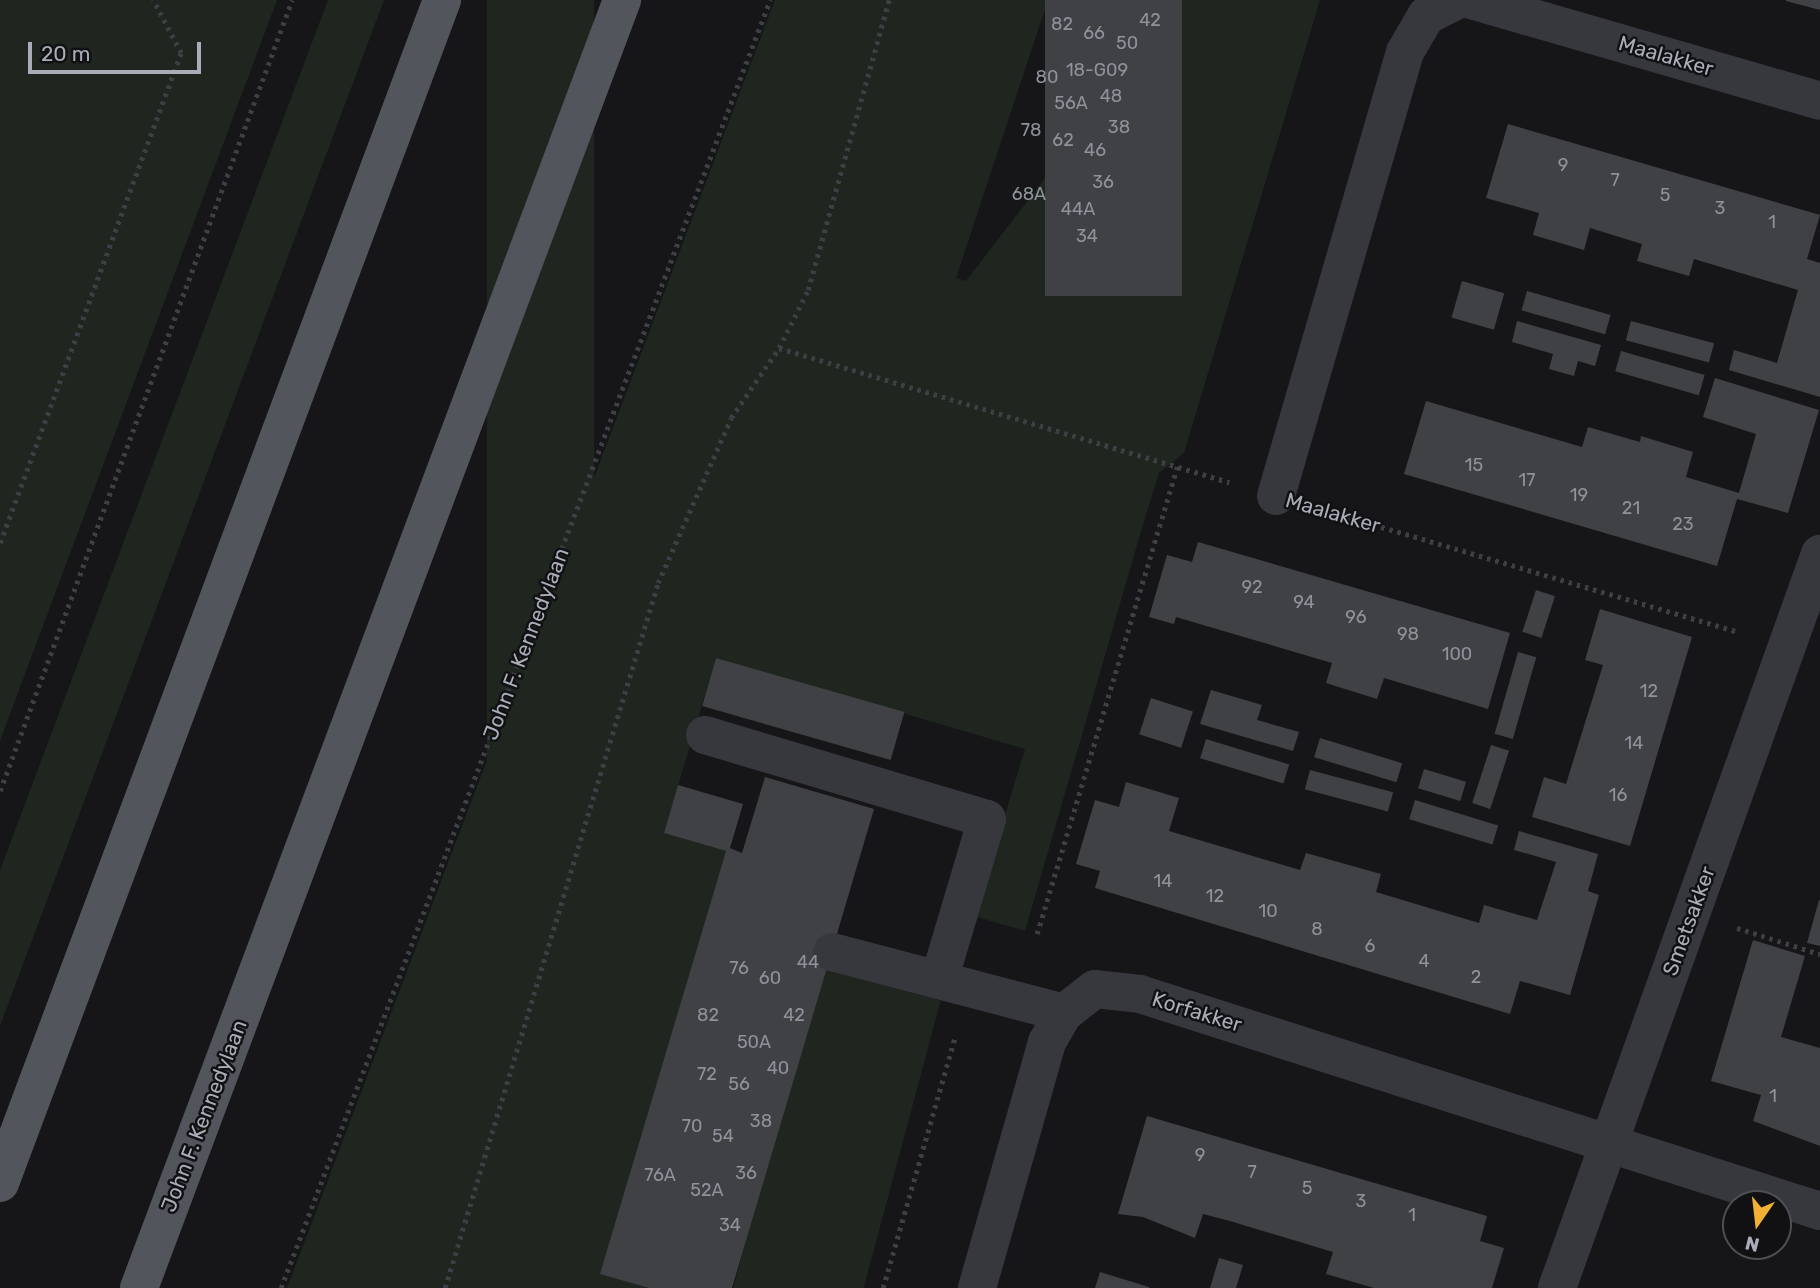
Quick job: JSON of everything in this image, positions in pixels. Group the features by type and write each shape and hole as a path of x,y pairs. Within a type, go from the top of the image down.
{"main road":[{"path":"0,1184 442,0"},
{"name":"John F. Kennedylaan","path":"139,1288 622,0"}],"street":[{"name":"Maalakker","path":"1276,496 1405,52 1426,16 1458,0"},
{"name":"Maalakker","path":"1471,0 1820,101"},
{"name":"Smetsakker","path":"1557,1288 1820,554"},
{"path":"705,734 987,819 939,980"},
{"path":"832,952 1064,1013"},
{"name":"Korfakker","path":"977,1288 1047,1042 1064,1013 1095,989 1140,995 1610,1141 1820,1211"}],"path":[{"path":"0,543 181,53 153,0"},
{"path":"0,791 292,0"},
{"name":"John F. Kennedylaan","path":"281,1288 770,0"},
{"path":"445,1288 658,583 731,418 779,348 808,290 889,0"},
{"path":"779,348 1276,496"},
{"path":"1037,934 1177,467"},
{"name":"Maalakker","path":"1276,496 1787,646"},
{"path":"1691,914 1820,954"},
{"path":"883,1288 960,1020 1017,1001"}],"shaded area":[{"path":"0,0 277,0 0,741"},
{"path":"328,0 384,0 0,1026 0,870"},
{"path":"487,0 594,0 594,1288 487,1288"},
{"path":"775,0 1048,0 956,278 966,281 1182,0 1320,0 1184,453 1159,473 1025,931 974,916 1025,749 716,658 664,833 726,851 601,1274 649,1288 287,1288"},
{"path":"819,968 941,1001 864,1288 733,1288"}],"building":[{"path":"1045,0 1182,0 1182,296 1045,296"},
{"path":"1820,0 1820,10 1786,1"},
{"path":"1508,124 1820,215 1807,259 1820,263 1820,397 1729,370 1734,350 1777,363 1798,290 1694,259 1689,276 1637,261 1642,244 1590,228 1584,250 1533,235 1539,213 1486,198"},
{"path":"1462,281 1504,293 1494,330 1452,318"},
{"path":"1527,291 1611,315 1605,334 1521,310"},
{"path":"1517,321 1601,345 1595,366 1578,361 1574,376 1549,369 1553,354 1512,342"},
{"path":"1631,321 1714,343 1709,363 1626,340"},
{"path":"1621,351 1705,375 1699,395 1615,371"},
{"path":"1715,378 1819,410 1788,513 1737,499 1717,566 1404,474 1426,401 1582,447 1588,427 1640,442 1641,436 1693,452 1686,477 1739,493 1756,434 1703,417"},
{"path":"1198,542 1510,633 1488,709 1384,678 1377,699 1326,683 1332,663 1176,617 1174,624 1149,617 1167,555 1192,562"},
{"path":"1536,590 1555,596 1541,638 1522,632"},
{"path":"1600,609 1692,637 1630,846 1532,817 1544,777 1566,784 1603,665 1585,660"},
{"path":"1518,652 1536,657 1513,739 1495,734"},
{"path":"716,658 904,712 891,760 702,706"},
{"path":"1211,690 1262,705 1257,720 1299,732 1293,751 1200,724"},
{"path":"1151,698 1193,712 1181,748 1139,734"},
{"path":"1320,738 1402,763 1396,782 1314,757"},
{"path":"1206,739 1289,764 1283,784 1200,758"},
{"path":"1491,745 1509,751 1490,809 1472,803"},
{"path":"1424,769 1466,782 1460,801 1418,788"},
{"path":"1310,770 1393,792 1388,812 1305,789"},
{"path":"765,777 874,809 732,1288 649,1288 600,1274 726,851 664,833 678,785 743,804 730,848 742,853"},
{"path":"1126,782 1179,798 1169,831 1300,870 1306,853 1381,874 1376,892 1479,923 1484,905 1537,920 1556,862 1514,850 1519,831 1598,854 1588,891 1599,895 1570,995 1520,981 1510,1014 1095,888 1100,871 1076,864 1095,800 1119,807"},
{"path":"1415,800 1498,825 1492,845 1409,819"},
{"path":"1820,900 1820,946 1807,943"},
{"path":"1753,940 1805,956 1781,1037 1820,1048 1820,1146 1753,1121 1761,1095 1711,1081"},
{"path":"1147,1116 1487,1216 1480,1241 1504,1248 1492,1288 1374,1288 1326,1274 1333,1252 1230,1221 1203,1214 1195,1238 1143,1217 1118,1214"},
{"path":"1219,1258 1243,1265 1236,1288 1210,1288"},
{"path":"1100,1272 1149,1287 1149,1288 1095,1288"}]}
